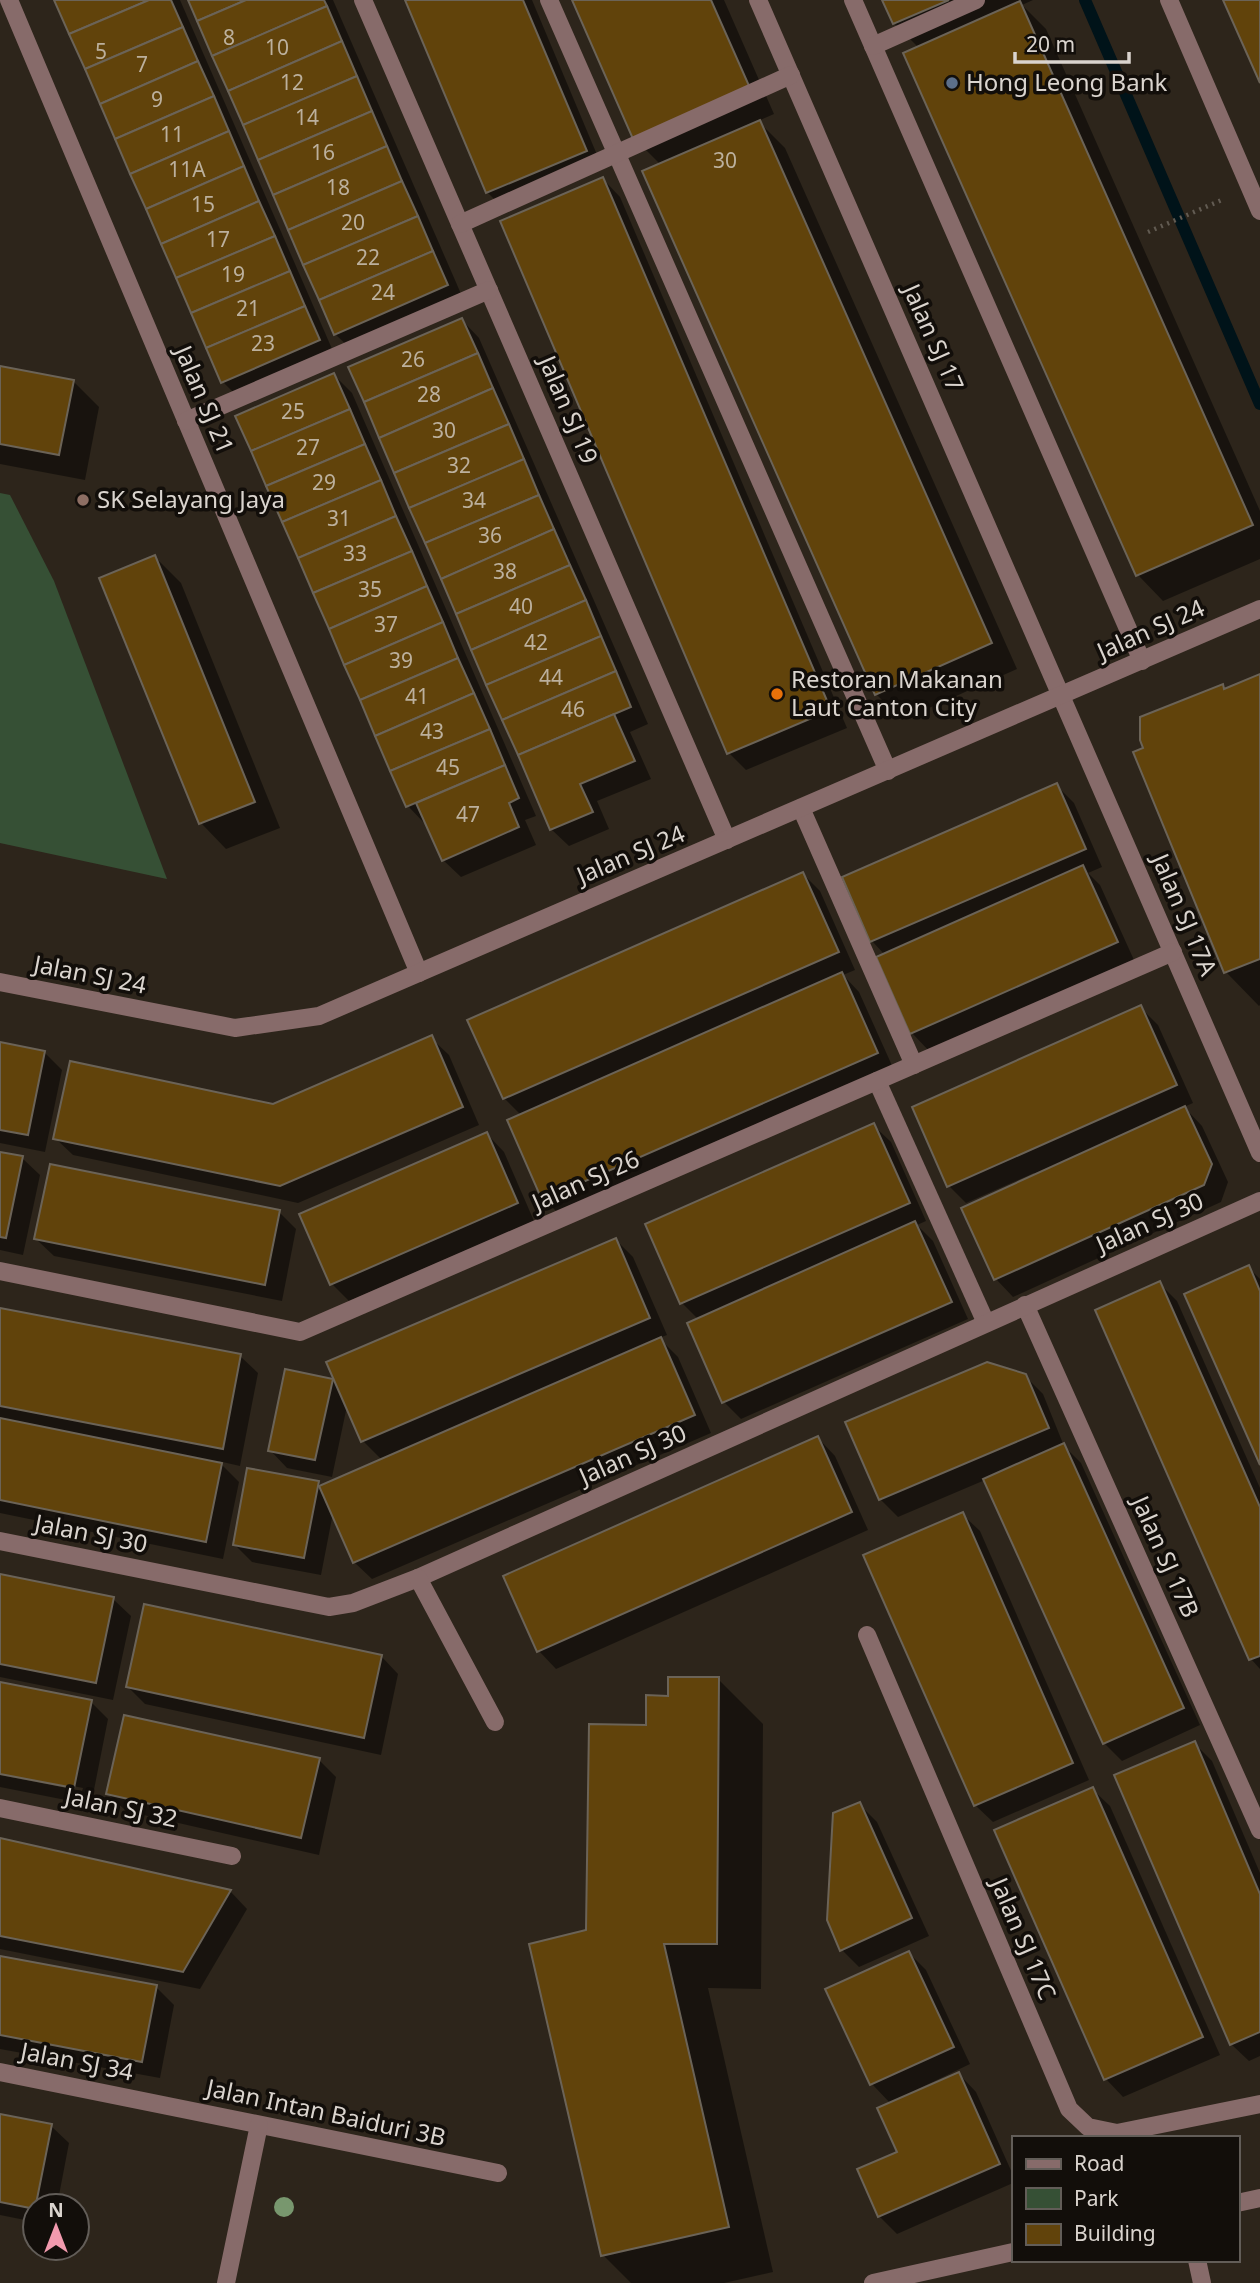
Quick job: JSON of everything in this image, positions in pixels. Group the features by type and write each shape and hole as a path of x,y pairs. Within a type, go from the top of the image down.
{"street":[{"name":"Jalan SJ 21","path":"9,0 419,974"},
{"name":"Jalan SJ 19","path":"363,0 727,840"},
{"path":"549,0 888,771"},
{"name":"Jalan SJ 17","path":"758,0 1062,696"},
{"path":"853,0 1142,661"},
{"path":"873,46 976,0"},
{"path":"1169,0 1260,211"},
{"path":"460,224 791,75"},
{"path":"186,421 489,290"},
{"name":"Jalan SJ 24","path":"0,982 235,1028 319,1016 1260,609"},
{"name":"Jalan SJ 17A","path":"1062,696 1260,1153"},
{"path":"801,808 914,1065"},
{"name":"Jalan SJ 26","path":"0,1271 300,1332 1173,952"},
{"path":"877,1081 986,1323"},
{"name":"Jalan SJ 30","path":"0,1541 329,1607 353,1603 418,1578 1260,1200"},
{"name":"Jalan SJ 17B","path":"1026,1305 1260,1830"},
{"path":"418,1578 495,1722"},
{"name":"Jalan SJ 17C","path":"867,1635 1069,2109 1088,2127 1117,2133 1260,2104"},
{"name":"Jalan SJ 32","path":"0,1808 232,1856"},
{"name":"Jalan SJ 34","path":"0,2072 145,2101"},
{"name":"Jalan Intan Baiduri 3B","path":"145,2101 498,2173"},
{"path":"226,2283 259,2124"},
{"path":"1239,2203 1260,2198"},
{"path":"873,2283 1012,2252"},
{"path":"1197,2262 1202,2283"}],"path":[{"path":"1148,232 1203,208"}],"green space":[{"path":"0,493 10,495 54,581 167,879 0,843"}],"building":[{"path":"54,0 149,0 69,34"},
{"path":"149,0 171,0 183,27 85,69 69,34"},
{"path":"188,0 246,0 197,21"},
{"path":"246,0 324,0 327,6 212,56 197,21"},
{"path":"405,0 523,0 587,151 486,193"},
{"path":"572,0 711,0 750,88 633,139"},
{"path":"882,0 949,0 893,24"},
{"path":"1223,0 1260,0 1260,83"},
{"path":"1020,1 1253,525 1136,576 903,53"},
{"path":"327,6 342,41 228,91 212,56"},
{"path":"183,27 198,61 100,104 85,69"},
{"path":"342,41 357,76 243,125 228,91"},
{"path":"198,61 214,96 115,139 100,104"},
{"path":"357,76 372,111 258,160 243,125"},
{"path":"214,96 229,131 130,174 115,139"},
{"path":"372,111 387,146 273,195 258,160"},
{"path":"760,120 992,643 875,695 642,171"},
{"path":"229,131 244,166 146,209 130,174"},
{"path":"387,146 402,181 288,230 273,195"},
{"path":"244,166 259,201 161,244 146,209"},
{"path":"603,177 831,710 727,754 500,221"},
{"path":"402,181 418,216 303,265 288,230"},
{"path":"259,201 275,236 176,278 161,244"},
{"path":"418,216 433,251 319,300 303,265"},
{"path":"275,236 290,271 191,313 176,278"},
{"path":"433,251 448,285 334,335 319,300"},
{"path":"290,271 305,306 206,348 191,313"},
{"path":"305,306 320,340 221,383 206,348"},
{"path":"462,318 478,353 364,402 348,367"},
{"path":"478,353 493,388 379,438 364,402"},
{"path":"0,366 74,380 59,455 0,444"},
{"path":"334,373 350,409 251,451 235,416"},
{"path":"493,388 509,424 394,473 379,438"},
{"path":"350,409 365,444 266,486 251,451"},
{"path":"509,424 524,459 409,508 394,473"},
{"path":"365,444 381,480 282,522 266,486"},
{"path":"524,459 539,495 425,543 409,508"},
{"path":"381,480 396,516 298,558 282,522"},
{"path":"539,495 554,529 441,579 425,543"},
{"path":"396,516 412,551 313,593 298,558"},
{"path":"554,529 570,565 456,614 441,579"},
{"path":"412,551 427,586 329,629 313,593"},
{"path":"155,555 255,802 199,824 99,578"},
{"path":"570,565 586,600 471,650 456,614"},
{"path":"427,586 443,622 344,665 329,629"},
{"path":"586,600 601,636 486,685 471,650"},
{"path":"443,622 458,658 360,700 344,665"},
{"path":"601,636 616,671 502,720 486,685"},
{"path":"458,658 474,693 375,736 360,700"},
{"path":"616,671 631,707 518,755 502,720"},
{"path":"1260,674 1260,959 1224,973 1133,752 1143,748 1140,740 1140,717 1223,684 1224,689"},
{"path":"474,693 490,729 390,771 375,736"},
{"path":"614,714 635,761 580,784 593,812 550,830 518,755"},
{"path":"490,729 505,765 406,807 390,771"},
{"path":"505,765 519,798 509,803 519,827 442,861 416,803"},
{"path":"1057,783 1086,849 870,942 842,877"},
{"path":"1083,865 1118,942 910,1034 876,957"},
{"path":"803,872 839,952 503,1099 467,1020"},
{"path":"842,972 878,1053 542,1200 507,1120"},
{"path":"1141,1005 1177,1085 947,1187 912,1107"},
{"path":"432,1035 463,1107 280,1186 53,1139 70,1061 273,1104"},
{"path":"0,1042 45,1051 28,1135 0,1130"},
{"path":"1185,1106 1212,1164 1204,1185 994,1280 961,1208"},
{"path":"874,1123 910,1203 680,1304 645,1224"},
{"path":"487,1132 518,1203 330,1285 299,1214"},
{"path":"0,1152 23,1156 6,1238 0,1237"},
{"path":"50,1164 280,1210 265,1285 34,1239"},
{"path":"915,1221 952,1302 722,1403 687,1323"},
{"path":"616,1238 650,1318 361,1442 326,1362"},
{"path":"1249,1265 1260,1291 1260,1465 1184,1294"},
{"path":"1160,1281 1260,1507 1260,1656 1249,1660 1095,1310"},
{"path":"0,1308 241,1354 223,1449 0,1406"},
{"path":"661,1337 695,1415 353,1563 319,1486"},
{"path":"987,1362 1026,1374 1049,1428 879,1500 845,1422"},
{"path":"285,1369 333,1379 315,1460 268,1451"},
{"path":"0,1418 222,1463 206,1542 0,1500"},
{"path":"818,1436 852,1512 537,1652 503,1576"},
{"path":"1064,1443 1184,1708 1103,1744 983,1479"},
{"path":"247,1468 319,1481 304,1558 233,1545"},
{"path":"963,1512 1073,1763 974,1806 863,1555"},
{"path":"0,1574 114,1597 96,1683 0,1664"},
{"path":"144,1604 382,1655 364,1738 126,1687"},
{"path":"668,1677 719,1677 717,1944 664,1944 729,2227 601,2256 529,1944 586,1930 589,1724 646,1725 646,1695 668,1696"},
{"path":"0,1682 92,1700 74,1788 0,1774"},
{"path":"124,1715 320,1758 301,1838 106,1794"},
{"path":"1195,1741 1260,1894 1260,2032 1230,2045 1114,1775"},
{"path":"1093,1787 1203,2037 1104,2080 994,1830"},
{"path":"860,1802 912,1918 840,1951 827,1920 833,1813"},
{"path":"0,1838 231,1890 183,1972 0,1936"},
{"path":"909,1951 954,2047 870,2085 825,1989"},
{"path":"0,1956 157,1985 142,2062 0,2035"},
{"path":"959,2072 1000,2164 878,2217 857,2169 897,2152 877,2108"},
{"path":"0,2114 52,2124 38,2192 21,2192 21,2206 0,2202"}],"waterway":[{"path":"1085,0 1260,404"}],"place":[{"name":"Hong Leong Bank","path":"952,83"},
{"name":"SK Selayang Jaya","path":"83,500"},
{"name":"Restoran Makanan Laut Canton City","path":"777,694"}]}
